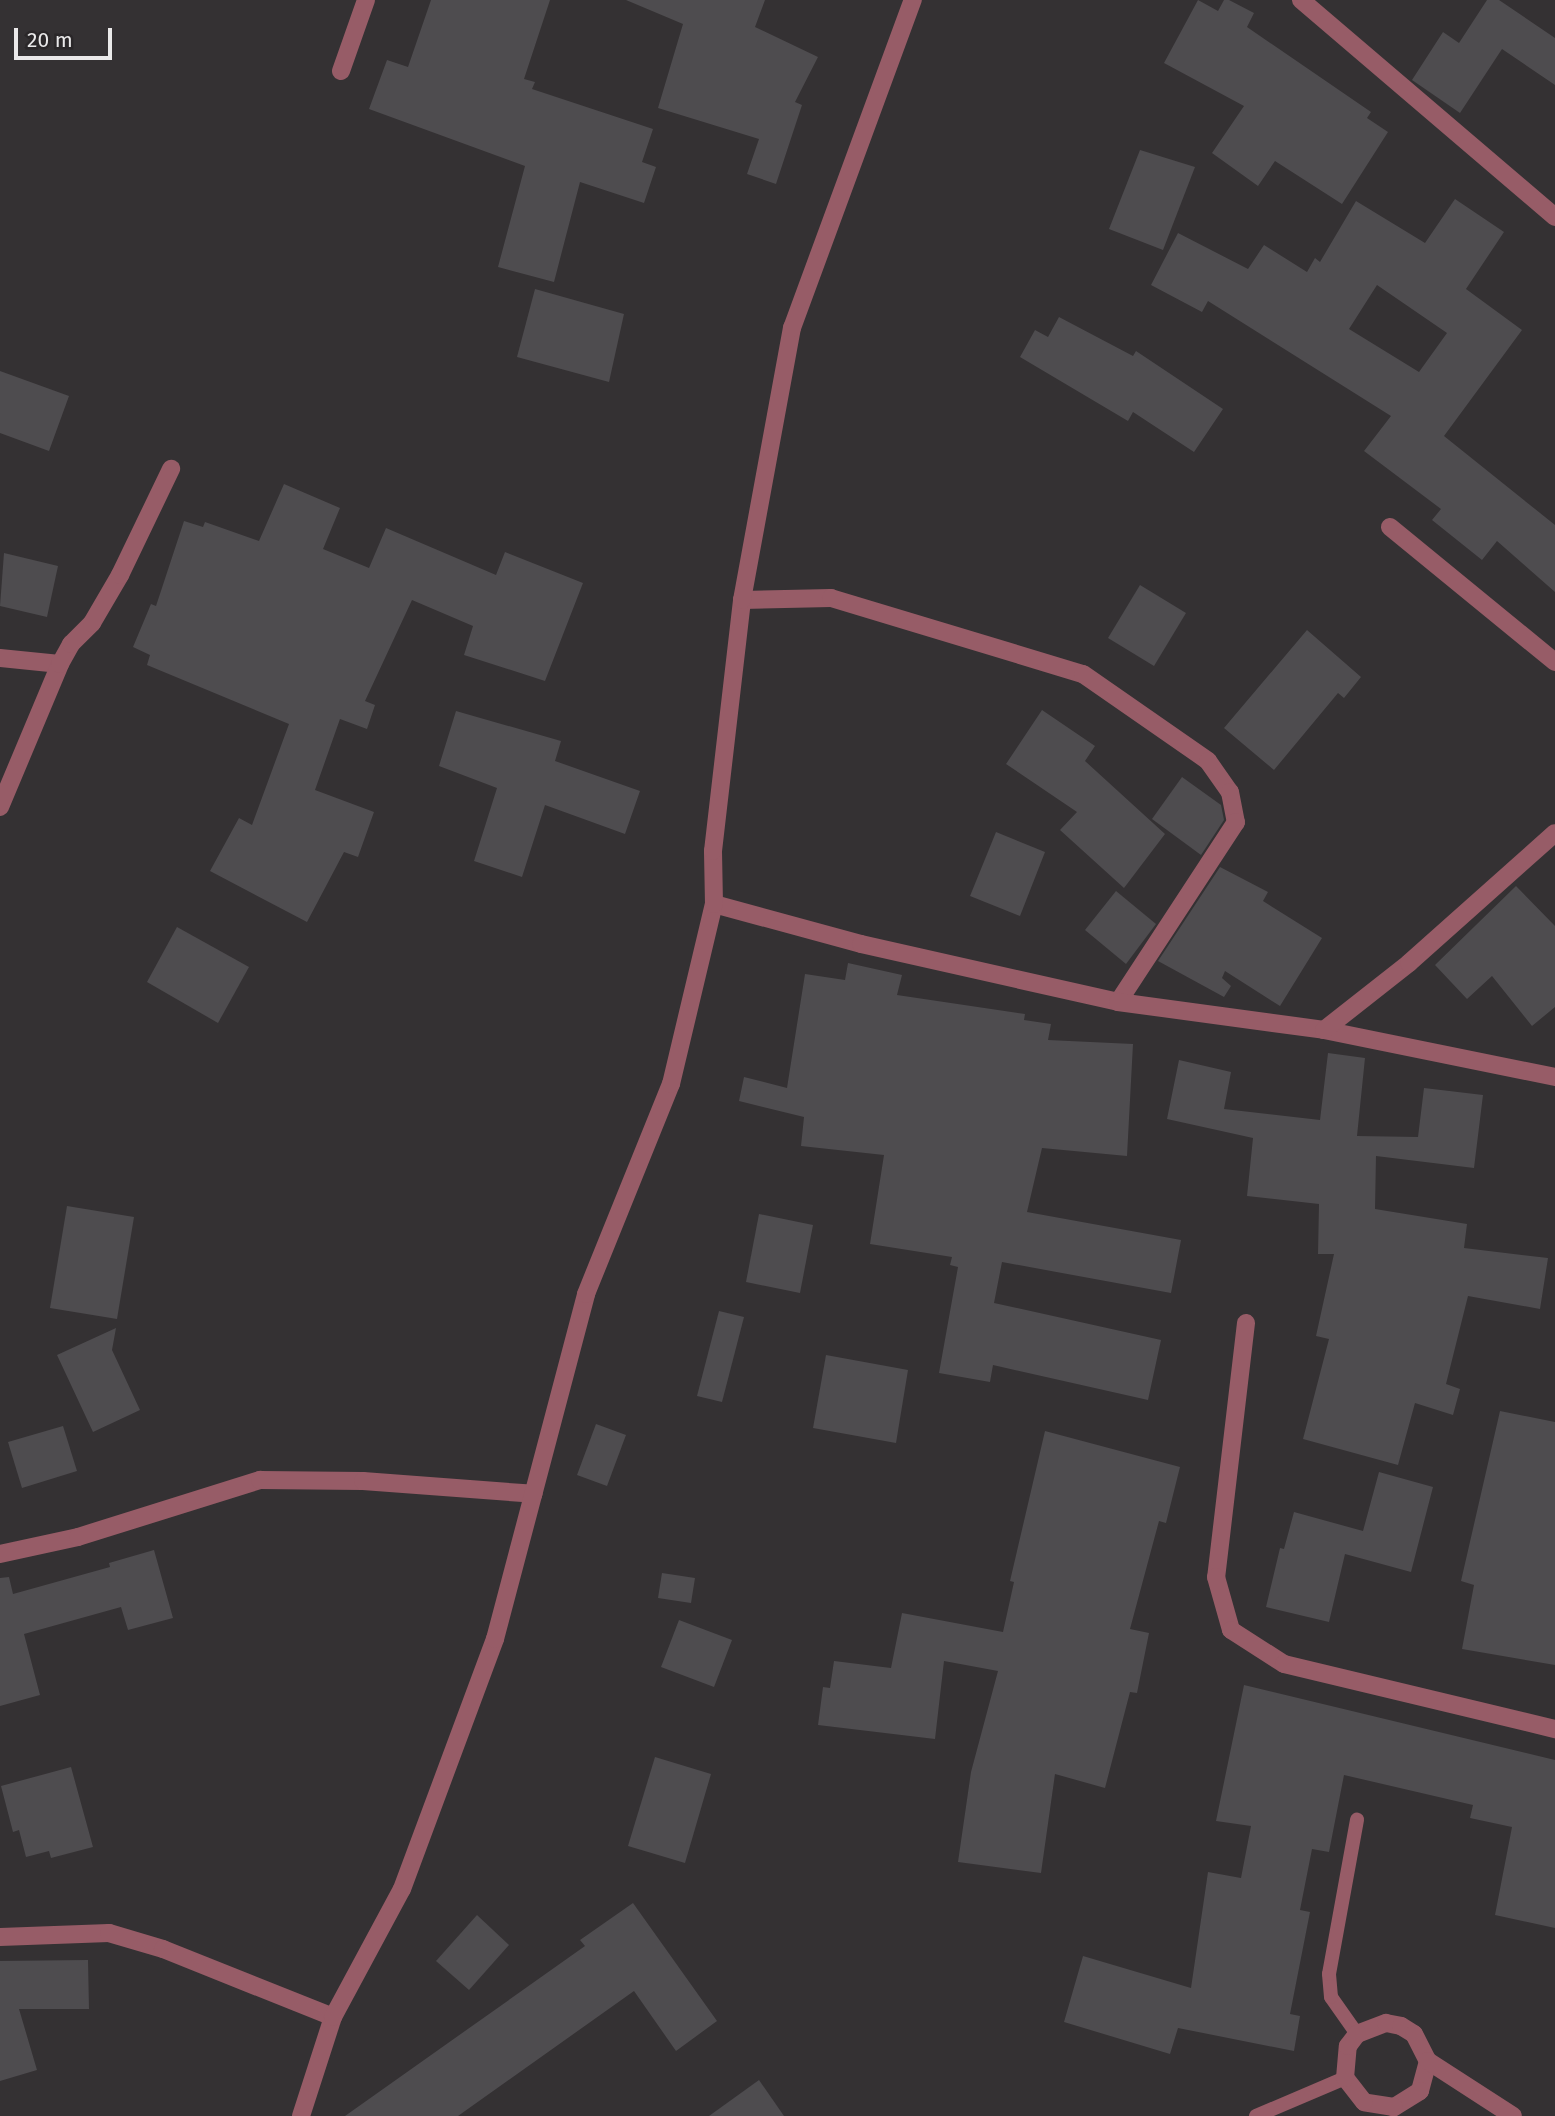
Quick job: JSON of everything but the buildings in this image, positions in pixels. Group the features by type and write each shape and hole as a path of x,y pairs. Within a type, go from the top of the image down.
{"street":[{"path":"341,71 366,0"},
{"path":"301,2116 334,2017 402,1889 495,1639 586,1294 671,1084 714,904 713,850 741,600 792,328 914,0"},
{"path":"1301,0 1555,217"},
{"path":"0,807 60,664 71,643 92,624 120,575 171,469"},
{"path":"1390,527 1555,662"},
{"path":"741,600 831,598 1083,674 1208,761 1230,792 1236,822 1118,1002"},
{"path":"0,658 60,664"},
{"path":"1324,1030 1409,963 1555,833"},
{"path":"714,904 861,944 1118,1002 1324,1030 1555,1077"},
{"path":"1245,1323 1216,1577 1231,1630 1284,1664 1555,1729"},
{"path":"0,1554 78,1537 260,1479 363,1481 534,1494"},
{"path":"0,1937 109,1933 163,1949 334,2017"},
{"path":"1411,2116 1394,2107 1364,2102 1345,2078 1348,2046 1357,2034 1386,2023 1401,2026 1414,2034 1428,2062 1513,2116"},
{"path":"1394,2107 1420,2091 1428,2062"}],"lane":[{"path":"1357,1820 1329,1974 1331,1997 1357,2034"},
{"path":"1256,2116 1345,2078"}]}
